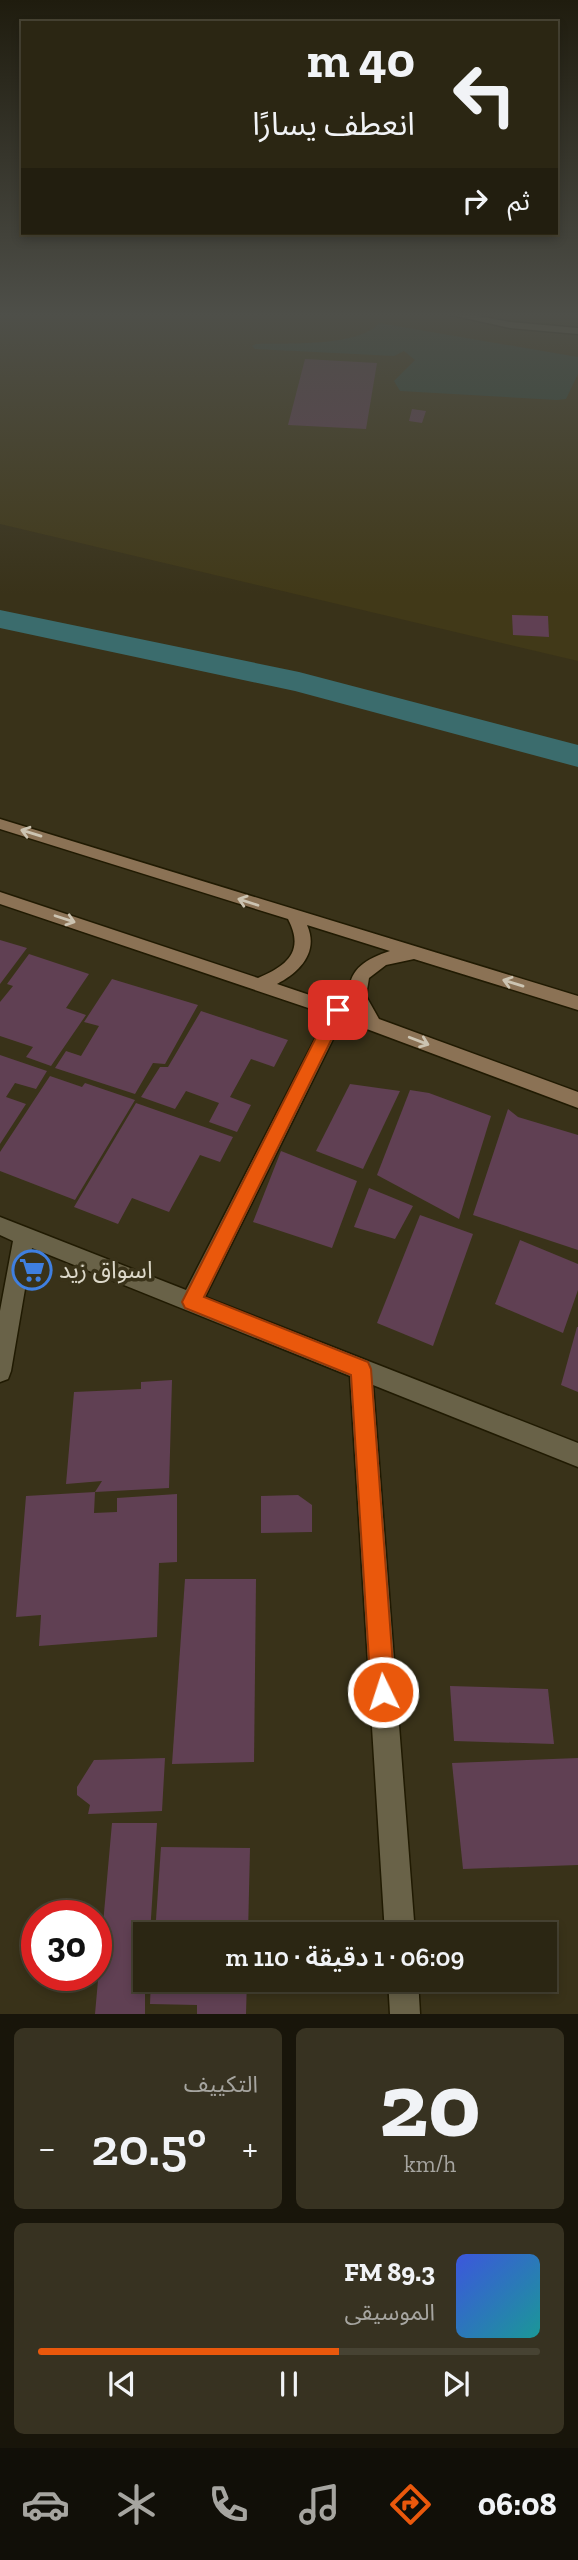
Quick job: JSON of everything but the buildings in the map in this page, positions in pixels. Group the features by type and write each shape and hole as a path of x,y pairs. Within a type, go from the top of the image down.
{"main road":[{"path":"0,824 578,1003"},
{"path":"0,898 338,1010 578,1100"},
{"path":"260,984 288,971 303,950 301,927 294,916"},
{"path":"372,1023 359,1008 356,991 359,979 368,968 394,955 427,957"}],"street":[{"path":"191,1302 338,1010"},
{"path":"0,1226 578,1454"},
{"path":"0,1371 24,1236"},
{"path":"361,1369 399,1922"},
{"path":"404,1992 405,2014"}],"shaded area":[{"path":"0,406 578,406 578,661 0,524"}],"waterway":[{"path":"0,619 299,682 578,756"}],"place":[{"name":"اسواق زيد","path":"32,1270"}],"route":[{"path":"338,1010 191,1302 361,1369 383,1692"}]}
